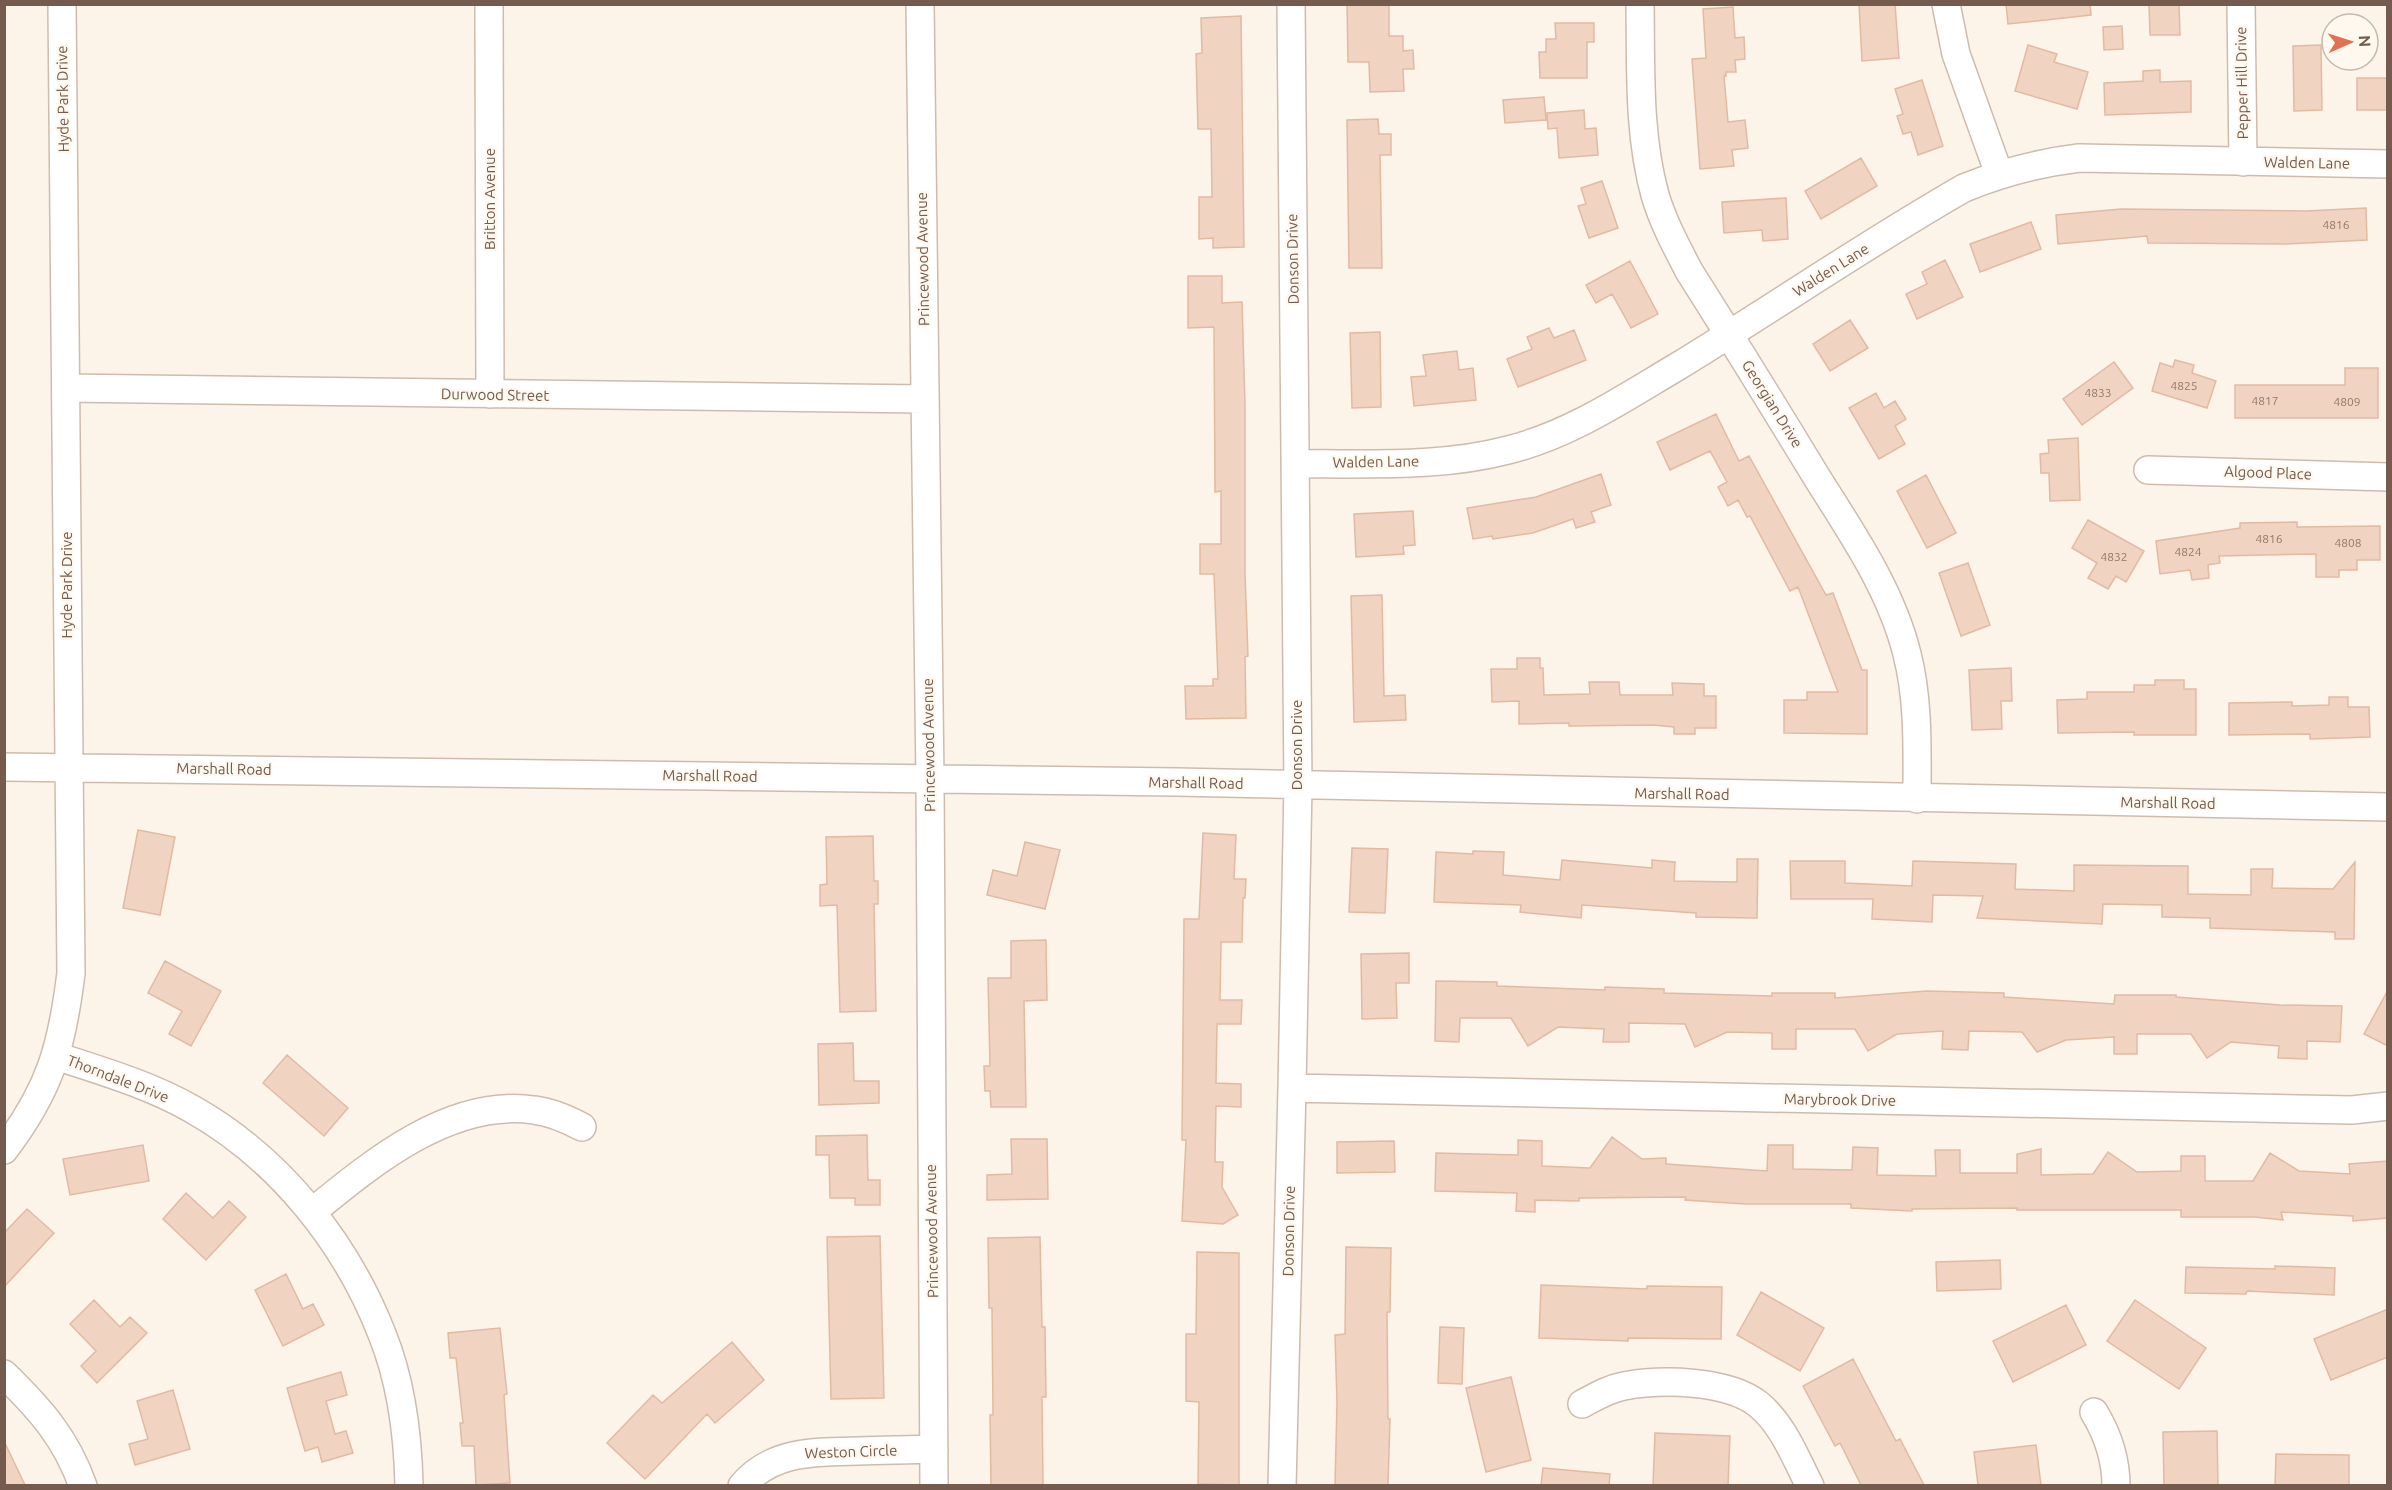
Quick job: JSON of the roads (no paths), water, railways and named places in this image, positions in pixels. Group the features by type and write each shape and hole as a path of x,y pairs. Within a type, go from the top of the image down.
{"street":[{"name":"Hyde Park Drive","path":"4,1150 31,1112 42,1092 56,1056 65,1020 71,973 62,4"},
{"name":"Britton Avenue","path":"489,4 490,394"},
{"name":"Princewood Avenue","path":"920,4 930,780 934,1485"},
{"name":"Donson Drive","path":"1282,1485 1298,786 1291,4"},
{"name":"Georgian Drive","path":"1640,4 1641,111 1646,157 1656,197 1670,234 1689,270 1854,538 1894,614 1907,654 1914,690 1917,730 1917,799"},
{"path":"1946,4 1956,54 1999,174"},
{"name":"Pepper Hill Drive","path":"2241,4 2243,162"},
{"name":"Walden Lane","path":"1296,464 1465,459 1545,439 1589,419 1729,335 1964,188 2039,162 2079,158 2388,164"},
{"name":"Durwood Street","path":"66,388 924,399"},
{"name":"Algood Place","path":"2148,470 2388,477"},
{"name":"Marshall Road","path":"4,767 1298,786 2388,807"},
{"name":"Thorndale Drive","path":"56,1056 140,1084 191,1108 230,1133 264,1161 312,1212 338,1248 366,1296 383,1335 396,1379 404,1424 409,1485"},
{"name":"Marybrook Drive","path":"1292,1088 2352,1110 2388,1106"},
{"path":"312,1212 371,1164 411,1139 447,1123 480,1113 510,1108 536,1110 561,1116 582,1127"},
{"path":"4,1374 35,1404 58,1432 83,1485"},
{"path":"1582,1404 1604,1392 1624,1386 1682,1383 1732,1390 1743,1394 1759,1405 1775,1422 1810,1485"},
{"path":"2094,1412 2111,1448 2116,1470 2116,1485"},
{"name":"Weston Circle","path":"742,1485 763,1467 784,1457 807,1452 934,1449"}]}
